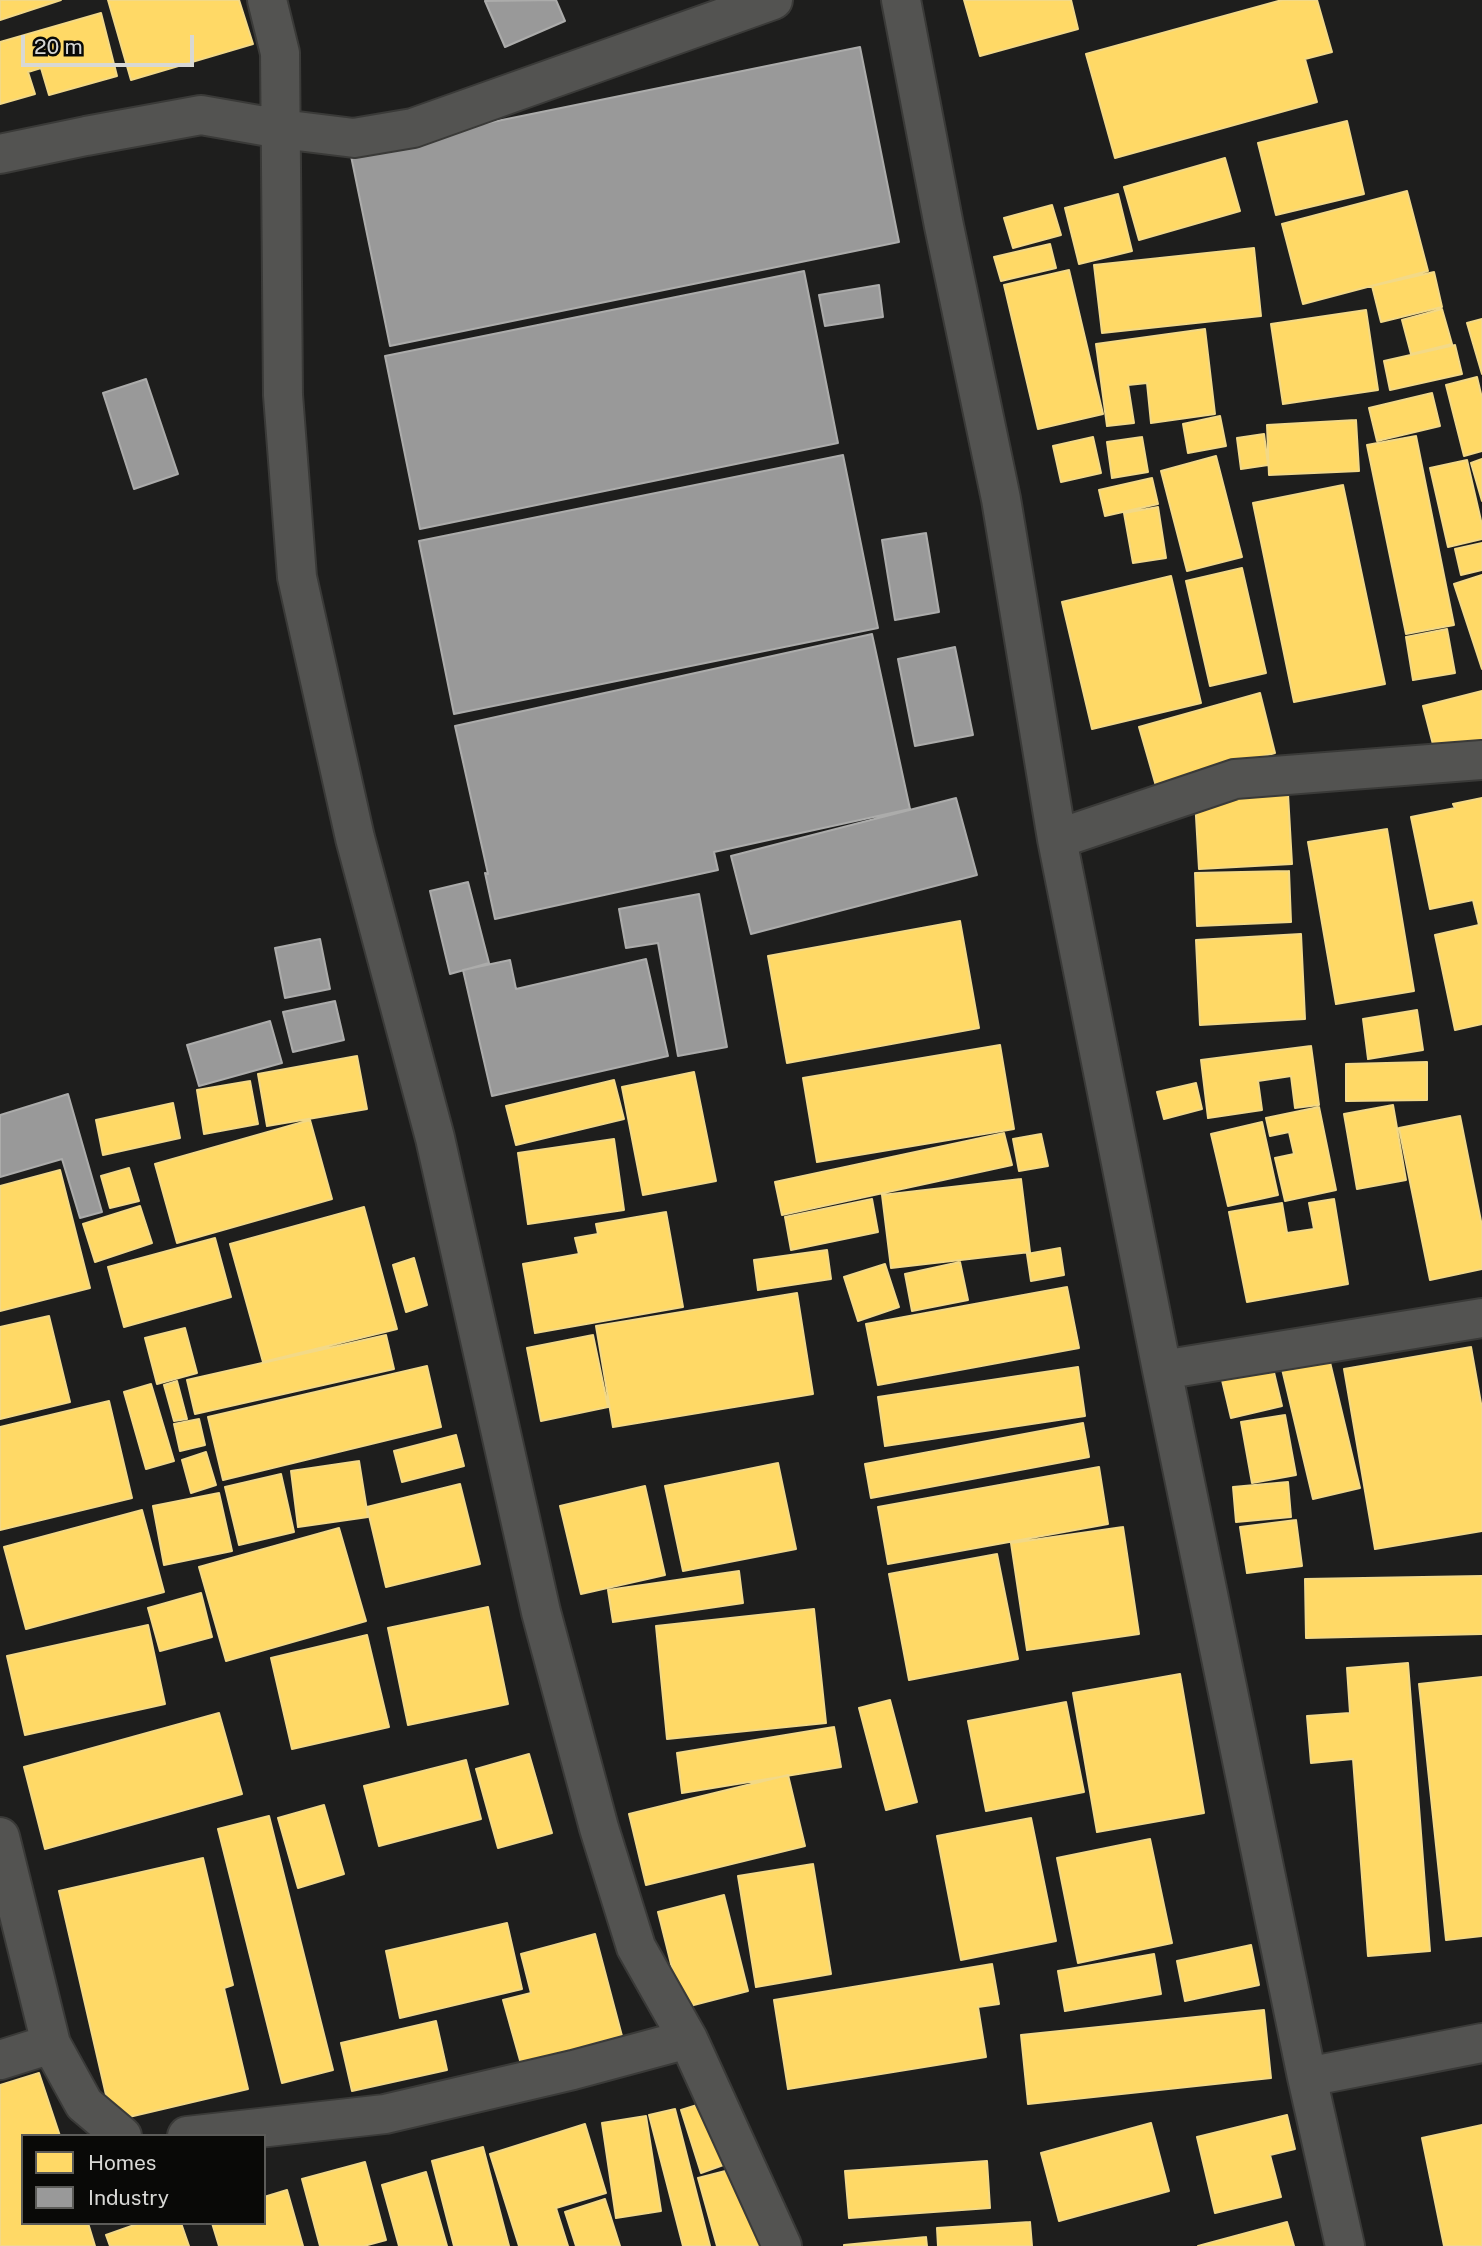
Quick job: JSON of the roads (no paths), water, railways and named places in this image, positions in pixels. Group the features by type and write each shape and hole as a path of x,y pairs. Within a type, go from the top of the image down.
{"street":[{"path":"267,0 281,53 283,395 297,577 355,838 435,1138 541,1612 599,1828 636,1947 688,2039 782,2246"},
{"path":"0,155 86,135 201,115 354,138 413,128 773,0"},
{"path":"901,0 944,226 1001,499 1057,839 1162,1370 1307,2077 1345,2246"},
{"path":"1057,839 1235,779 1482,760"},
{"path":"1162,1370 1482,1318"},
{"path":"0,1837 51,2044 84,2104 120,2134"},
{"path":"205,2134 386,2114 573,2070 688,2039"},
{"path":"1307,2077 1482,2043"},
{"path":"0,2060 51,2044"}]}
